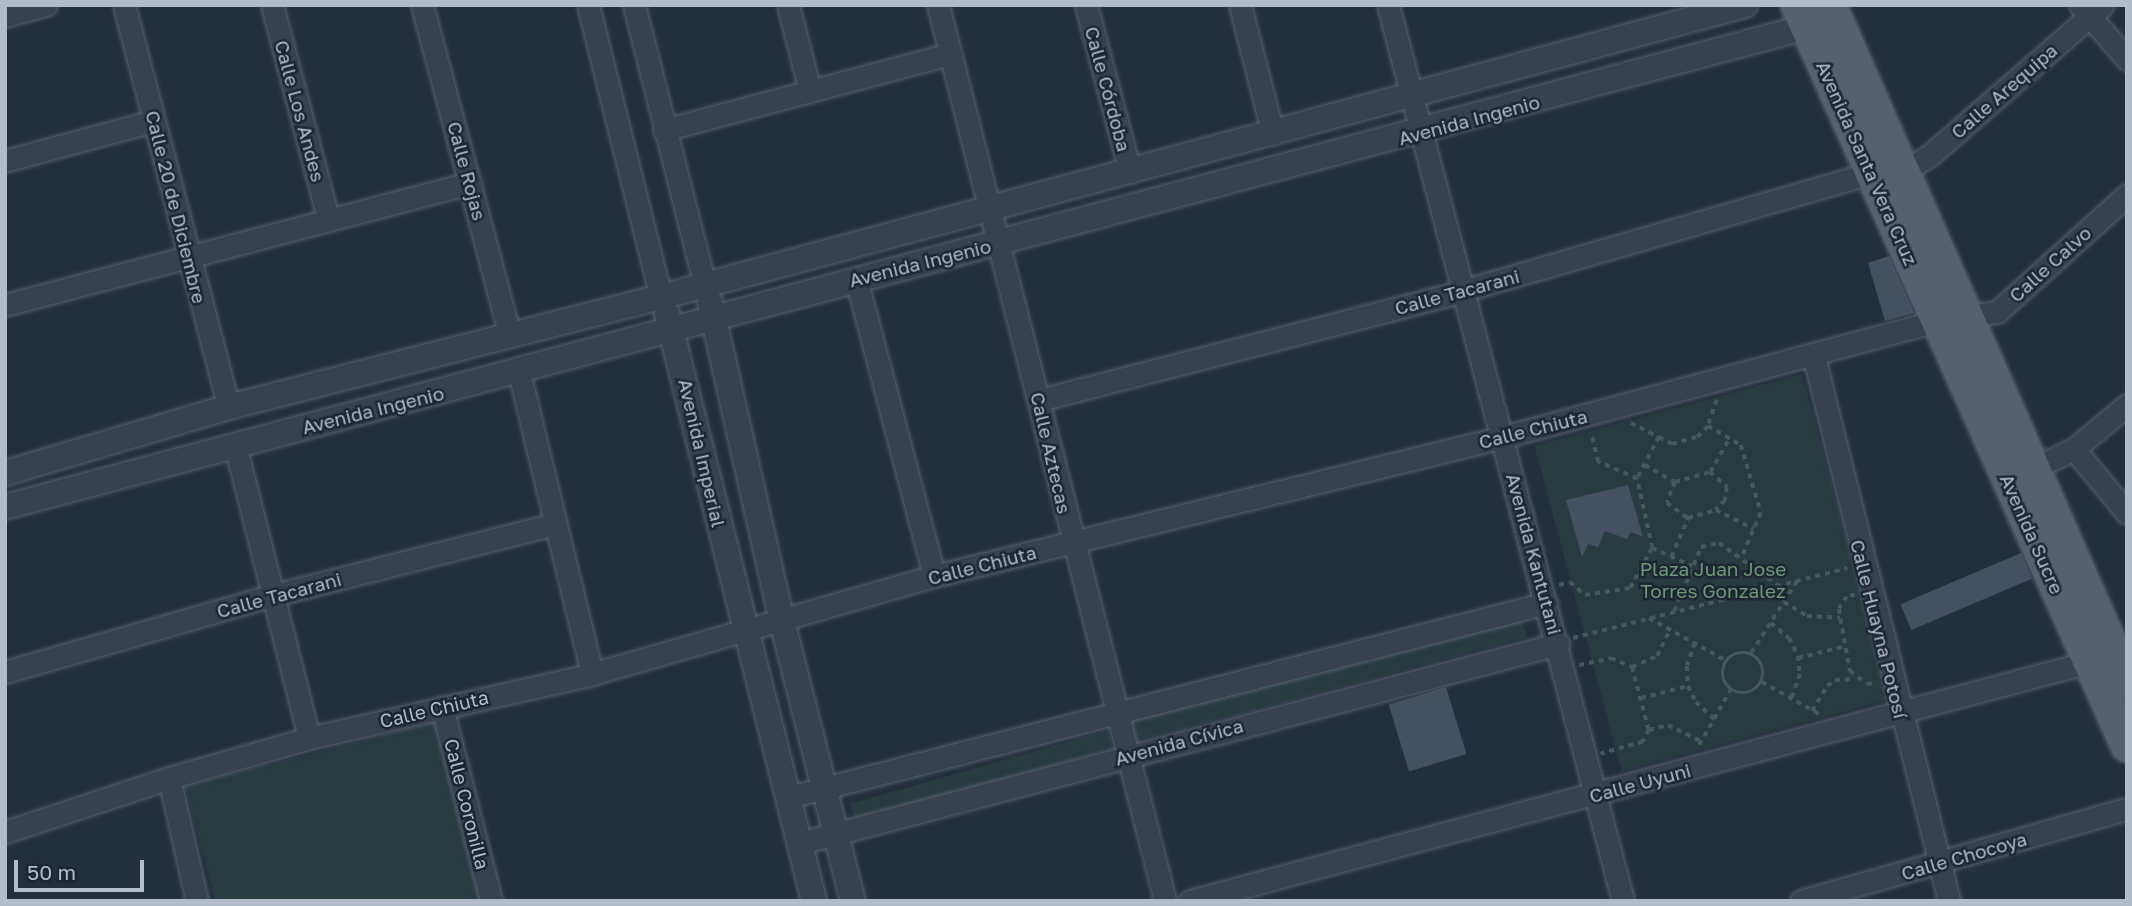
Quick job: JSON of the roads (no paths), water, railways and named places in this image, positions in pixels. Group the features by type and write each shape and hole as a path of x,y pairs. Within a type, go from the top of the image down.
{"main road":[{"name":"Avenida Santa Vera Cruz","path":"1818,14 1903,172 1951,319"},
{"name":"Avenida Santa Vera Cruz","path":"1818,14 1872,173 1951,319"},
{"name":"Avenida Sucre","path":"1951,319 2032,469 2127,681"},
{"name":"Avenida Sucre","path":"1951,319 2089,662 2127,746"}],"street":[{"path":"5,16 46,5"},
{"name":"Calle 20 de Diciembre","path":"124,5 229,408"},
{"name":"Calle Los Andes","path":"272,5 328,218"},
{"name":"Calle Rojas","path":"422,5 510,336"},
{"name":"Avenida Imperial","path":"588,5 672,328 744,632 814,901"},
{"path":"634,5 714,317 782,621 853,901"},
{"path":"788,5 810,91"},
{"name":"Calle Aztecas","path":"938,5 1001,243 1073,543 1165,901"},
{"name":"Calle Córdoba","path":"1086,5 1130,172"},
{"path":"1240,5 1273,134"},
{"name":"Avenida Kantutani","path":"1388,5 1558,644 1623,901"},
{"name":"Avenida Ingenio","path":"5,473 229,408 662,297 1745,5"},
{"path":"2091,9 2127,59"},
{"name":"Calle Arequipa","path":"1903,172 1929,156 2091,9"},
{"name":"Avenida Ingenio","path":"5,507 519,372 856,278 1001,243 1421,133 1818,14"},
{"path":"664,130 950,54"},
{"path":"5,161 153,121"},
{"name":"Calle Tacarani","path":"1039,400 1462,291 1872,173"},
{"path":"5,305 187,254 470,183"},
{"name":"Calle Calvo","path":"1951,319 1997,312 2127,195"},
{"path":"856,278 934,576"},
{"name":"Calle Chiuta","path":"5,832 169,778 309,738 592,674 934,576 1503,437 1951,319"},
{"name":"Calle Huayna Potosí","path":"1814,357 1899,714 1950,901"},
{"path":"519,372 592,674"},
{"path":"2032,469 2074,449 2127,405"},
{"path":"235,445 309,738"},
{"path":"2074,449 2127,513"},
{"name":"Calle Tacarani","path":"5,672 274,595 555,524"},
{"path":"789,797 1116,714 1545,595"},
{"name":"Avenida Cívica","path":"800,843 1558,644"},
{"name":"Calle Uyuni","path":"1190,901 2089,662"},
{"name":"Calle Coronilla","path":"442,707 491,901"},
{"path":"169,778 198,901"},
{"name":"Calle Chocoya","path":"1801,901 2127,809"}],"park label":[{"name":"Plaza Juan Jose Torres Gonzalez","path":"1713,580"}]}
